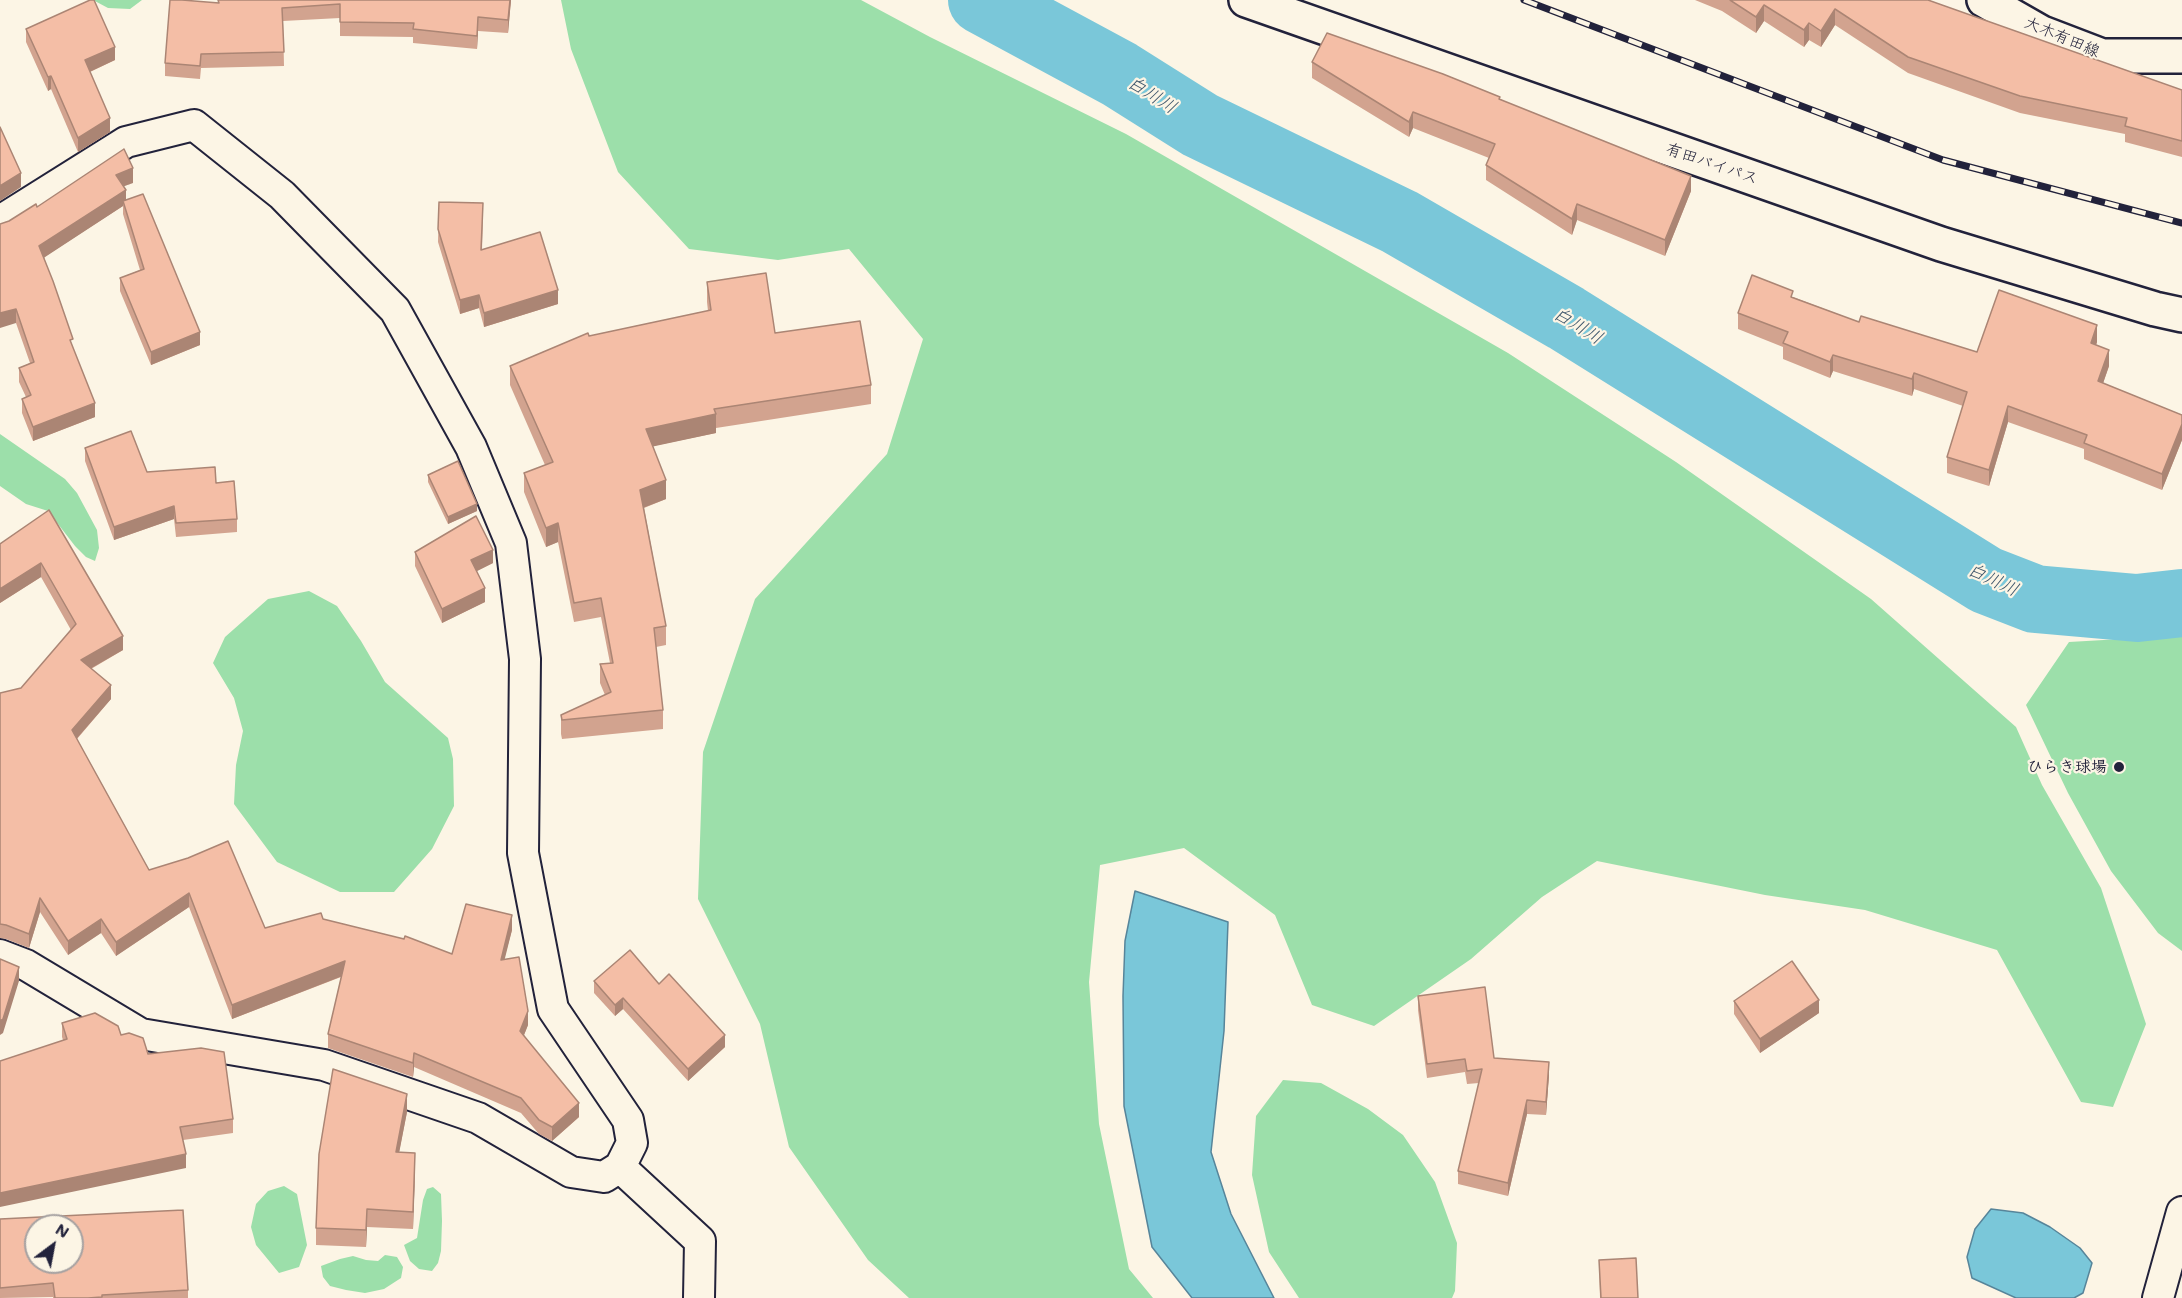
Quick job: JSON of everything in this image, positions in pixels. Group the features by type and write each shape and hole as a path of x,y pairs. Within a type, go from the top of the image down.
{"main road":[{"name":"有田バイパス","path":"1246,0 1941,244 2155,309 2182,315"},
{"name":"大木有田線","path":"1984,0 2042,33 2102,56 2182,56"}],"street":[{"path":"0,221 126,142 194,125 282,195 395,310 471,447 511,543 525,659 523,853 553,1009 628,1120 632,1143 620,1167 604,1177 571,1172 478,1118 324,1065 141,1034 26,965 0,955"},
{"path":"620,1167 700,1241 699,1298"},
{"path":"2158,1298 2182,1212"}],"green space":[{"path":"93,0 142,0 130,9 108,8"},
{"path":"561,0 861,0 930,37 1126,134 1508,353 1676,462 1871,599 2016,727 2042,785 2101,888 2146,1024 2113,1107 2081,1102 1997,950 1865,910 1765,895 1597,861 1542,897 1471,959 1374,1026 1312,1005 1275,915 1184,848 1100,865 1089,982 1099,1124 1129,1269 1153,1298 909,1298 868,1260 789,1147 760,1024 698,899 703,752 755,599 887,454 923,339 849,249 778,260 689,249 618,172 571,49"},
{"path":"0,434 65,479 77,493 97,530 99,548 95,561 86,557 75,546 48,511 26,504 0,486"},
{"path":"309,591 337,606 385,682 448,738 453,759 454,806 432,849 394,892 340,892 277,862 234,804 236,765 243,731 234,698 213,663 225,637 268,599"},
{"name":"ひらき球場","path":"2182,630 2182,951 2158,933 2111,871 2068,793 2026,705 2069,642 2156,637"},
{"path":"1283,1080 1321,1083 1368,1109 1403,1135 1435,1182 1457,1243 1455,1291 1452,1298 1299,1298 1269,1252 1252,1175 1256,1116"},
{"path":"284,1186 297,1194 307,1245 299,1267 279,1273 256,1245 251,1227 256,1204 268,1191"},
{"path":"433,1187 441,1194 442,1221 441,1251 438,1263 432,1271 419,1269 410,1261 404,1245 417,1238 423,1200 427,1189"},
{"path":"385,1255 397,1257 403,1267 401,1278 384,1289 365,1293 346,1290 330,1286 323,1277 321,1266 340,1259 353,1256 378,1261"}],"water":[{"path":"1135,891 1228,922 1224,1031 1211,1152 1231,1214 1274,1298 1192,1298 1152,1247 1124,1106 1125,941"},
{"path":"1991,1209 2023,1213 2050,1227 2080,1248 2092,1263 2083,1293 2074,1298 2016,1298 1972,1278 1967,1257 1975,1229"}],"building":[{"path":"94,0 115,47 85,60 110,118 78,138 51,76 48,77 26,29"},
{"path":"170,0 219,3 218,0 510,0 508,20 478,17 477,36 413,29 414,23 340,22 340,4 282,8 284,52 201,54 200,66 165,63"},
{"path":"1730,0 1928,0 2182,90 2182,141 2125,126 2127,118 2020,96 1908,57 1835,9 1821,31 1809,23 1804,30 1764,5 1756,17"},
{"path":"1327,33 1443,74 1500,97 1499,99 1691,176 1665,240 1577,204 1572,219 1486,165 1495,144 1413,112 1409,122 1312,62"},
{"path":"0,127 21,173 0,186"},
{"path":"124,149 133,168 116,175 126,190 39,246 73,339 70,340 95,403 33,427 22,399 31,395 19,368 34,362 16,309 0,313 0,224 36,204 37,207"},
{"path":"143,194 200,332 151,352 120,278 144,269 123,201"},
{"path":"439,202 483,203 481,250 540,232 558,290 484,313 479,295 460,300 438,229"},
{"path":"766,273 775,333 860,321 871,385 714,409 716,414 646,429 666,480 640,490 666,626 654,628 663,710 562,720 561,715 611,692 600,664 613,663 601,598 574,603 558,523 546,528 524,473 553,462 510,366 588,333 589,336 711,310 707,282"},
{"path":"1752,275 1793,291 1791,297 1859,322 1861,316 1977,352 1999,290 2097,325 2091,343 2109,350 2098,381 2182,415 2182,424 2162,474 2084,443 2087,435 2008,406 1989,470 1947,457 1967,392 1914,373 1912,379 1833,355 1830,362 1783,343 1788,332 1738,313"},
{"path":"131,431 147,472 215,467 216,483 234,481 237,519 176,523 174,506 114,527 85,448"},
{"path":"458,461 477,504 448,517 428,475"},
{"path":"49,510 123,636 81,660 111,685 72,730 149,870 188,858 228,841 265,928 321,913 323,919 404,939 405,936 452,954 466,904 512,915 501,960 519,957 528,1011 520,1031 579,1103 552,1127 539,1120 521,1098 414,1053 413,1063 328,1034 345,961 232,1005 189,893 116,942 101,919 68,941 40,898 29,934 0,924 0,693 21,688 76,624 41,563 0,589 0,544"},
{"path":"476,516 493,550 471,560 485,588 442,609 415,552"},
{"path":"630,950 659,984 669,974 725,1035 688,1069 623,998 615,1005 594,981"},
{"path":"0,959 19,967 3,1019 0,1021"},
{"path":"1792,961 1819,1000 1760,1039 1734,1001"},
{"path":"1485,987 1494,1058 1549,1062 1546,1102 1527,1100 1508,1183 1458,1171 1482,1069 1467,1071 1465,1059 1427,1064 1418,996"},
{"path":"95,1013 118,1026 121,1035 129,1033 143,1038 148,1054 201,1048 224,1052 233,1119 180,1127 186,1154 0,1193 0,1061 67,1039 62,1023"},
{"path":"333,1069 407,1094 396,1152 415,1153 413,1212 367,1209 366,1230 316,1228 319,1154"},
{"path":"183,1210 188,1290 102,1295 102,1297 88,1298 55,1298 53,1283 0,1288 0,1219 24,1218 24,1274 84,1274 84,1215"},
{"path":"1636,1258 1638,1298 1601,1298 1599,1260"}],"waterway":[{"name":"白川川","path":"982,0 1119,74 1200,125 1400,222 1566,318 1986,580 2035,599 2137,608 2182,603"}],"railway":[{"path":"1524,0 1943,160 2182,223"}],"place":[{"name":"ひらき球場","path":"2119,767"}]}
